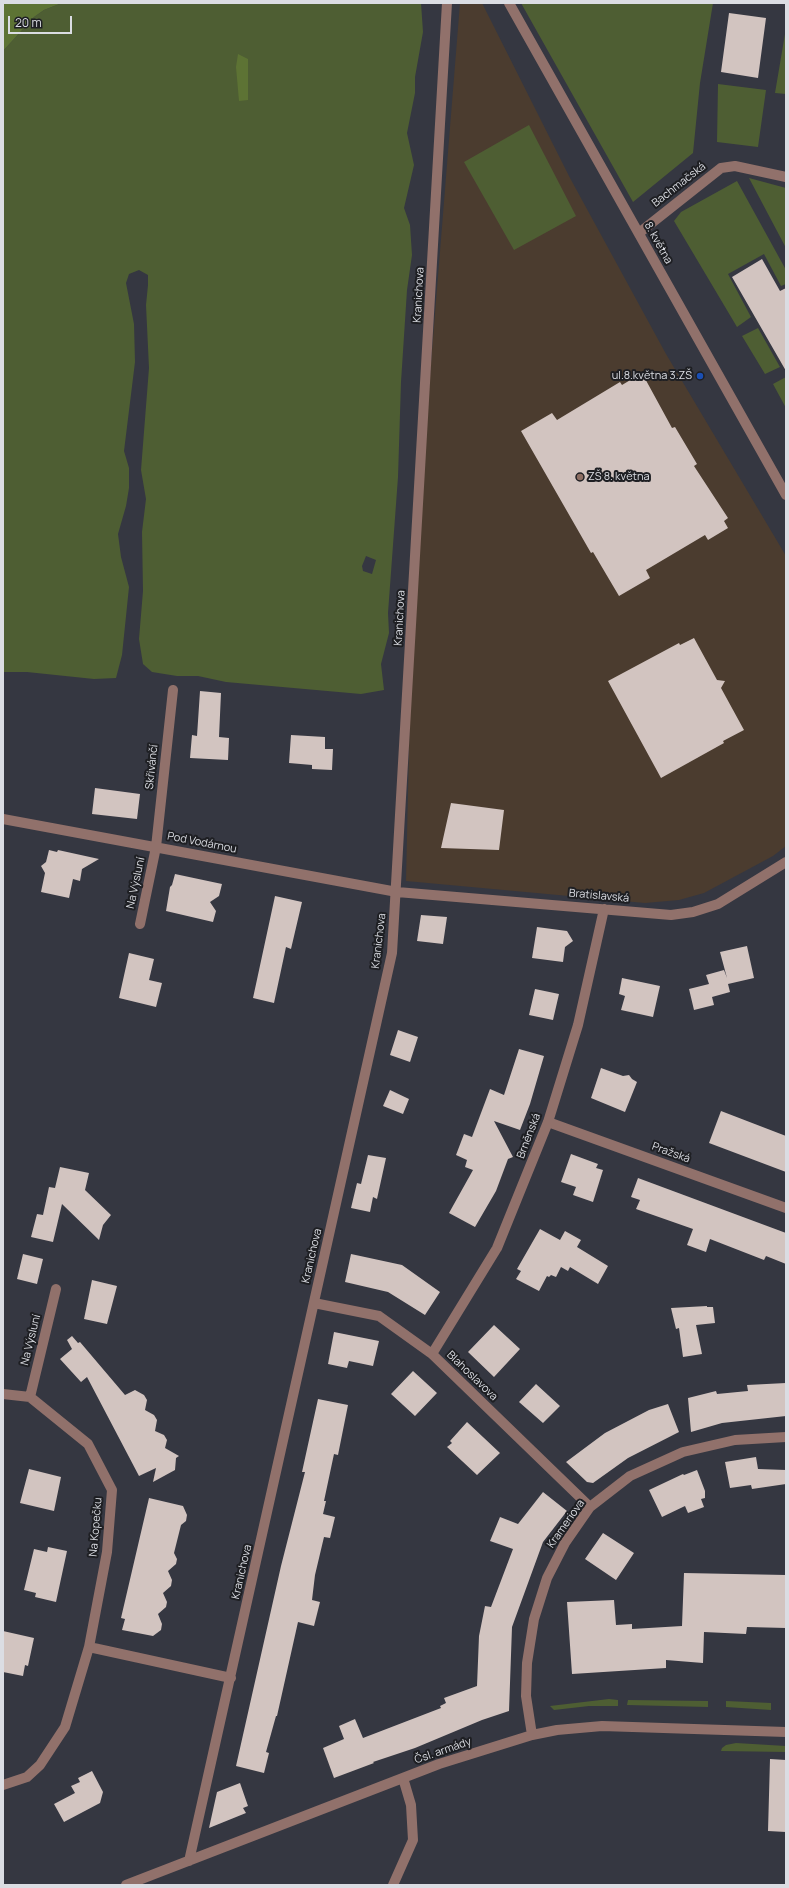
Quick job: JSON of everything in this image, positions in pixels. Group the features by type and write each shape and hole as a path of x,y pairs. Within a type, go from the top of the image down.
{"street":[{"name":"Kranichova","path":"188,1861 392,953 397,892 447,3"},
{"name":"8. května","path":"509,3 786,495"},
{"name":"Bachmačská","path":"639,233 721,168 735,166 786,176"},
{"name":"Skřivánčí","path":"156,847 173,690"},
{"name":"Pod Vodárnou","path":"3,819 397,892"},
{"name":"Na Výsluní","path":"140,924 156,847"},
{"name":"Bratislavská","path":"397,892 671,915 693,912 718,904 786,862"},
{"name":"Brněnská","path":"432,1354 497,1248 548,1122 578,1025 604,909"},
{"name":"Pražská","path":"548,1122 786,1208"},
{"name":"Na Výsluní","path":"30,1397 56,1290"},
{"name":"Blahoslavova","path":"314,1303 380,1316 432,1354 590,1507"},
{"path":"3,1394 30,1397"},
{"name":"Na Kopečku","path":"3,1785 27,1777 40,1765 65,1727 89,1647 107,1552 112,1490 88,1444 30,1397"},
{"name":"Krameriova","path":"532,1735 526,1696 527,1664 534,1620 547,1578 565,1543 590,1507 630,1476 683,1452 735,1440 786,1437"},
{"path":"89,1647 230,1678"},
{"name":"Čsl. armády","path":"126,1885 439,1764 532,1735 557,1730 602,1726 786,1732"},
{"path":"392,1885 413,1840 411,1805 403,1778"}],"shaded area":[{"name":"ZŠ 8. května","path":"460,3 482,3 570,178 666,354 786,556 786,846 773,856 704,893 679,900 645,903 406,881 410,705 425,438"}],"green space":[{"path":"3,3 62,3 44,10 34,17 3,51"},
{"path":"62,3 421,3 423,32 415,77 415,93 407,133 414,165 404,208 410,225 412,255 407,290 401,382 398,477 388,613 389,633 381,664 384,690 361,694 226,682 198,676 177,676 152,672 143,664 139,639 143,591 142,532 146,499 141,470 149,368 146,305 148,275 139,270 129,274 126,283 134,324 135,362 124,451 129,468 129,488 126,506 118,534 121,557 129,587 122,655 116,678 94,679 27,672 3,672 3,51 34,17 44,10","holes":["366,556 376,560 372,574 363,571 362,566"]},
{"path":"521,3 713,3 700,83 693,153 633,202"},
{"path":"786,28 786,94 775,93"},
{"path":"238,54 248,59 248,100 239,101 236,67"},
{"path":"718,84 766,90 758,147 717,142"},
{"path":"529,125 576,216 514,250 464,162"},
{"path":"749,178 786,188 786,248"},
{"path":"737,181 786,270 786,284 781,286 764,254 728,274 751,317 737,327 674,221 681,212"},
{"path":"758,328 780,367 765,374 742,336"},
{"path":"786,377 786,408 773,384"},
{"path":"609,1699 618,1700 618,1706 589,1706 554,1710 550,1706"},
{"path":"628,1700 708,1701 708,1707 627,1705"},
{"path":"726,1701 771,1703 771,1710 726,1707"},
{"path":"736,1743 786,1746 786,1752 721,1751 726,1745"}],"building":[{"path":"729,13 766,18 758,78 721,72"},
{"path":"762,259 780,291 786,288 786,371 732,277"},
{"path":"642,373 672,428 675,427 697,464 694,466 728,518 724,521 728,528 708,540 705,535 646,570 650,578 619,596 593,552 591,553 521,431 552,413 557,420 620,382 622,385"},
{"path":"694,638 717,680 725,681 721,688 744,730 723,741 724,743 661,778 608,681 679,643 680,645"},
{"path":"200,691 221,693 219,737 229,738 228,760 190,758 192,735 197,736"},
{"path":"291,735 325,737 325,749 333,749 332,770 312,769 312,765 289,763"},
{"path":"95,788 140,794 137,819 92,814"},
{"path":"451,803 504,810 499,850 441,848"},
{"path":"49,850 57,852 58,850 99,859 82,869 80,881 73,879 69,898 41,892 45,873 41,866 46,862"},
{"path":"175,874 222,884 219,896 210,902 216,911 213,922 166,911 170,887"},
{"path":"275,896 302,902 291,949 286,947 274,1003 253,998"},
{"path":"421,915 447,917 443,944 417,941"},
{"path":"537,927 567,931 573,941 565,947 563,962 532,958"},
{"path":"747,946 754,978 728,984 730,992 712,997 714,1005 694,1010 689,989 709,984 706,975 724,970 727,978 720,952"},
{"path":"129,953 154,959 149,980 162,983 156,1007 119,998"},
{"path":"622,978 660,986 653,1017 621,1010 625,996 619,994"},
{"path":"535,989 559,994 553,1020 529,1015"},
{"path":"398,1030 418,1037 410,1062 390,1055"},
{"path":"519,1049 544,1056 530,1104 520,1130 494,1121 513,1157 508,1159 496,1191 475,1227 449,1213 473,1170 465,1167 467,1160 456,1155 464,1134 472,1137 490,1089 504,1095"},
{"path":"601,1068 623,1076 629,1075 637,1082 625,1112 591,1098"},
{"path":"390,1090 409,1099 403,1114 383,1106"},
{"path":"721,1111 786,1136 786,1172 709,1143"},
{"path":"571,1154 598,1164 596,1168 603,1170 593,1202 573,1195 576,1187 561,1182"},
{"path":"368,1155 386,1158 377,1199 373,1197 370,1212 351,1208 357,1183 361,1184"},
{"path":"60,1167 89,1173 85,1190 111,1215 103,1225 99,1240 62,1204 53,1242 31,1237 37,1214 43,1215 49,1187 55,1188"},
{"path":"638,1178 786,1233 786,1264 766,1256 764,1260 710,1239 706,1252 687,1245 693,1229 636,1209 640,1200 631,1197"},
{"path":"540,1229 560,1240 565,1231 581,1240 577,1247 608,1266 598,1284 570,1267 568,1271 561,1267 556,1277 551,1275 549,1277 547,1276 539,1291 516,1279 521,1271 517,1269"},
{"path":"23,1254 43,1259 37,1284 17,1279"},
{"path":"351,1254 402,1265 440,1292 425,1315 388,1292 345,1282"},
{"path":"92,1280 117,1286 107,1324 84,1319"},
{"path":"713,1307 715,1323 696,1325 702,1354 683,1357 679,1328 676,1329 671,1308"},
{"path":"494,1325 520,1349 494,1377 468,1352"},
{"path":"334,1332 379,1341 373,1366 349,1361 347,1368 328,1364"},
{"path":"72,1336 78,1343 80,1342 125,1395 135,1390 144,1395 147,1400 145,1410 154,1415 157,1420 155,1431 164,1435 167,1440 165,1448 179,1456 176,1458 175,1470 153,1482 156,1468 139,1476 87,1377 81,1382 60,1359 72,1349 67,1340"},
{"path":"413,1371 437,1393 415,1416 391,1394"},
{"path":"786,1383 786,1416 722,1423 691,1432 688,1398 716,1391 717,1394 748,1391 747,1385"},
{"path":"536,1384 560,1406 543,1423 519,1402"},
{"path":"318,1399 348,1405 338,1455 334,1454 324,1501 326,1501 323,1514 335,1517 330,1538 324,1537 315,1575 312,1600 320,1602 314,1626 298,1622 277,1716 266,1752 269,1753 264,1773 236,1766 281,1566 305,1472 302,1472"},
{"path":"668,1404 679,1432 628,1458 593,1483 587,1482 566,1462 605,1433 649,1410"},
{"path":"467,1422 500,1453 477,1475 447,1447 452,1443 450,1441"},
{"path":"756,1457 758,1469 786,1470 786,1484 752,1489 751,1485 730,1488 725,1462"},
{"path":"29,1469 61,1477 54,1511 20,1503"},
{"path":"697,1470 705,1491 705,1498 701,1499 704,1507 688,1513 685,1506 662,1517 649,1490 683,1474 684,1475"},
{"path":"543,1492 567,1511 543,1542 512,1627 509,1711 482,1720 415,1748 373,1762 374,1763 334,1778 323,1748 344,1739 339,1726 355,1719 363,1738 441,1708 440,1706 446,1703 444,1698 477,1686 479,1636 485,1606 491,1607 513,1549 490,1541 500,1517 518,1524"},
{"path":"149,1498 183,1506 187,1515 186,1521 181,1525 174,1553 177,1559 176,1564 168,1571 172,1580 171,1586 163,1593 167,1602 166,1607 158,1614 162,1624 161,1630 153,1636 122,1630 125,1619 121,1618"},
{"path":"603,1533 634,1553 616,1580 585,1559"},
{"path":"48,1547 67,1551 56,1602 35,1597 36,1593 24,1590 34,1549 47,1552"},
{"path":"684,1573 786,1575 786,1628 747,1627 746,1634 704,1632 703,1663 666,1660 666,1668 572,1674 567,1602 614,1600 616,1625 632,1624 632,1629 682,1626"},
{"path":"3,1631 34,1638 28,1666 25,1665 23,1676 3,1672"},
{"path":"770,1759 786,1760 786,1832 768,1831"},
{"path":"92,1771 103,1792 100,1803 64,1822 54,1804 75,1793 71,1786 80,1782 78,1778"},
{"path":"240,1783 248,1806 243,1808 246,1813 209,1828 217,1792"}],"place":[{"name":"ul.8.května 3.ZŠ","path":"700,376"},
{"name":"ZŠ 8. května","path":"580,477"}]}
